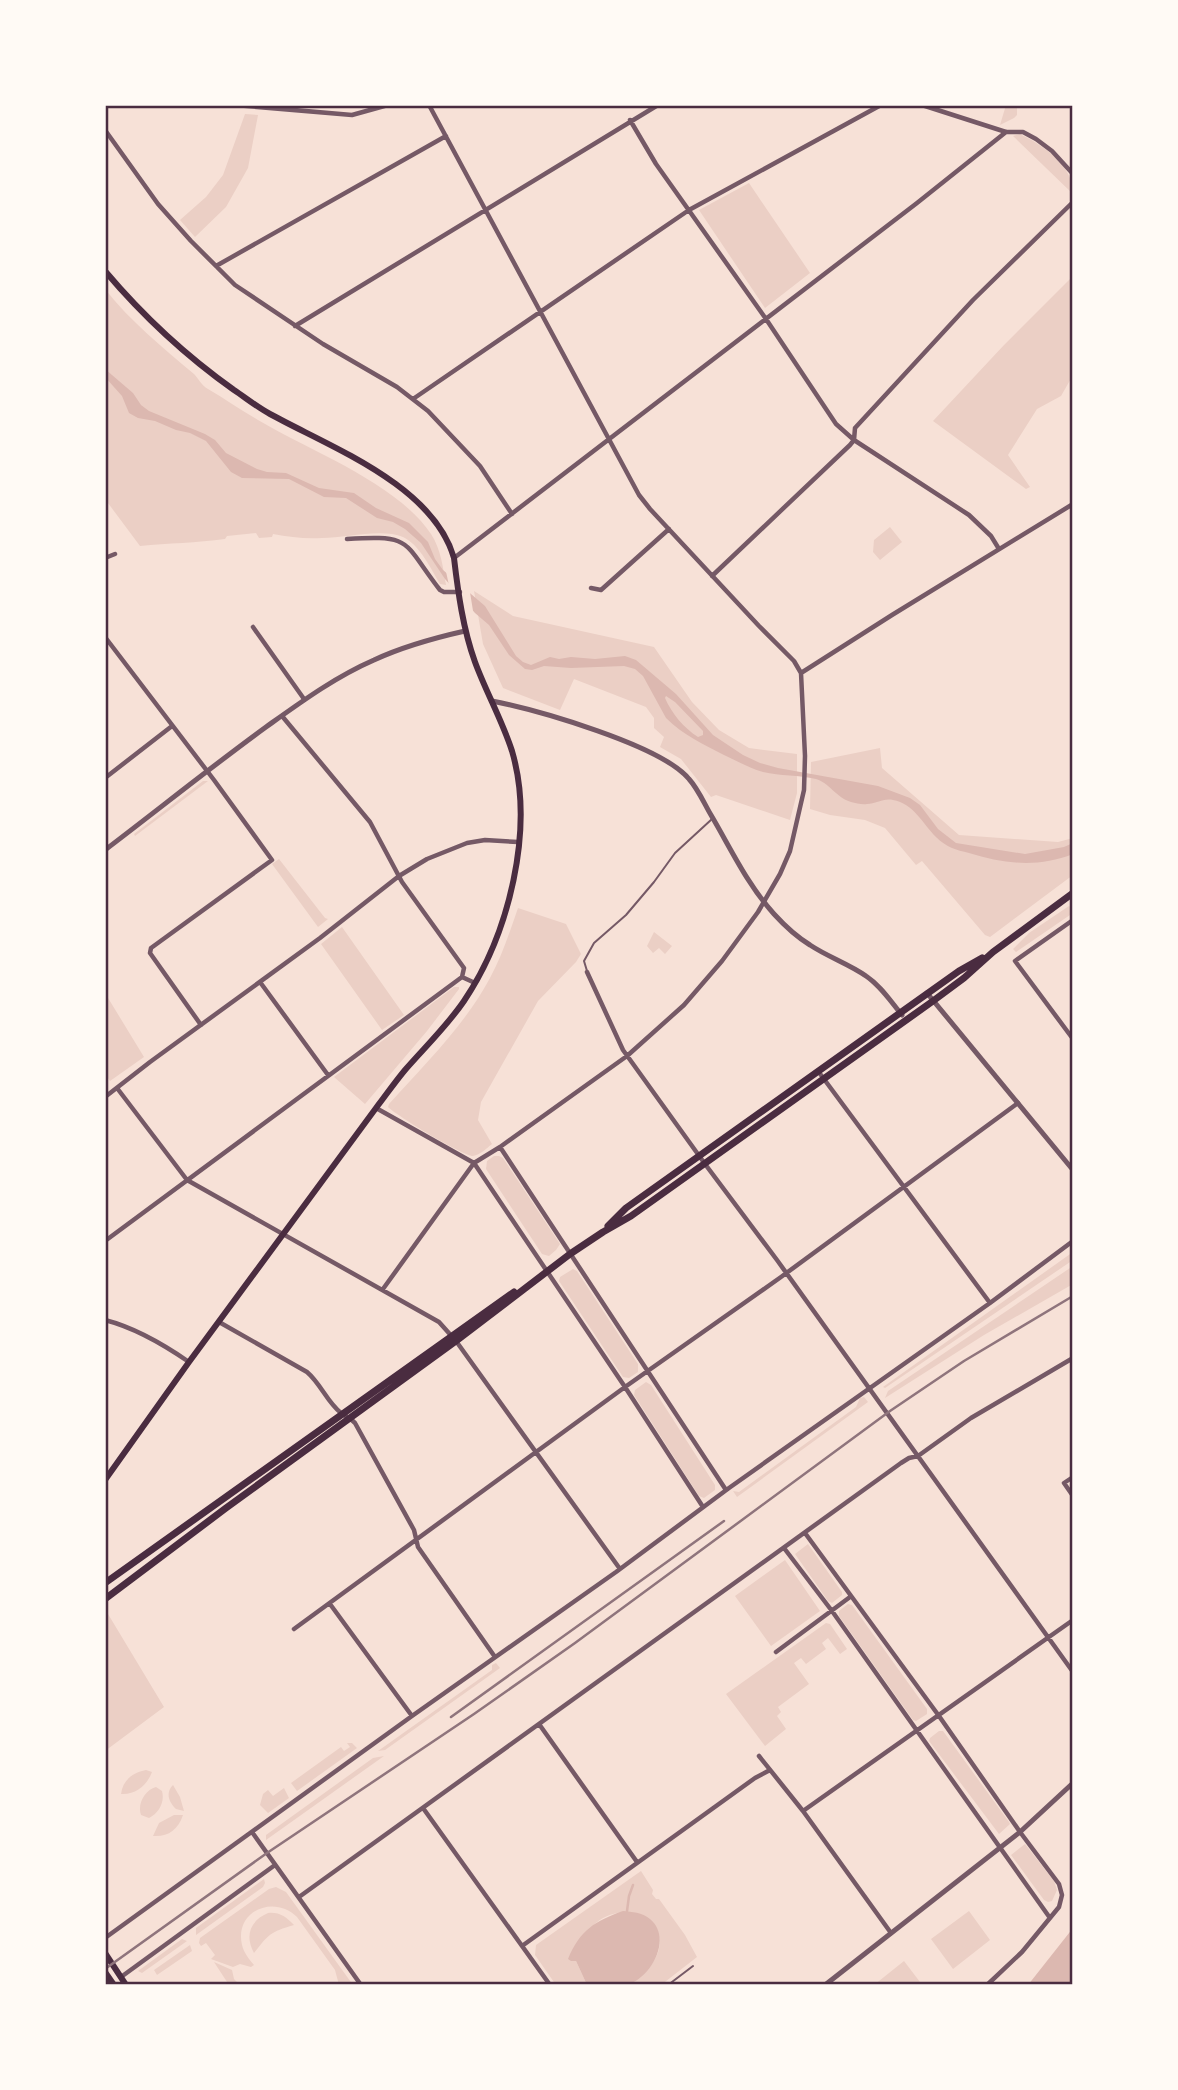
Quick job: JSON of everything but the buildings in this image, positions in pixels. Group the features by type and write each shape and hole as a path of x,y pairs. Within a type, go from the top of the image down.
{"highway":[{"path":"702,1161 818,1071 927,993 993,952 1072,897"},
{"path":"105,1583 341,1414 453,1339 603,1232 626,1208 702,1161 933,1001 993,952"},
{"path":"105,1599 351,1418 453,1339"}],"main road":[{"path":"105,271 160,330 214,375 267,412 362,462 408,494 440,525 454,558 465,631 475,664 503,723 513,754 520,812 513,887 492,949 475,983 444,1027 405,1070 376,1108 108,1469 105,1480"},
{"path":"105,1953 126,1985"},
{"path":"105,1972 112,1984"}],"street":[{"path":"235,105 352,115 388,105"},
{"path":"383,1289 474,1163 627,1056 684,1005 709,977 764,902 790,851 804,790 801,673 794,661 639,495 429,105"},
{"path":"295,326 658,105"},
{"path":"413,399 689,210 881,105"},
{"path":"922,105 1006,132 1023,132 1052,151 1073,174"},
{"path":"630,120 656,164 766,319 836,424 854,440 969,515 991,536 999,549"},
{"path":"105,130 158,204 216,266 248,295 323,344 366,367 428,411 469,453 491,480 512,514"},
{"path":"454,558 1006,132"},
{"path":"216,266 446,136"},
{"path":"712,576 854,440 855,428 973,300 1073,202"},
{"path":"801,673 1071,505 1073,513"},
{"path":"591,588 601,590 669,529"},
{"path":"347,539 394,539 404,543 440,590 460,592"},
{"path":"105,558 116,554"},
{"path":"253,627 304,699"},
{"path":"105,850 304,699 372,660 420,642 465,631"},
{"path":"105,637 272,860 151,948 150,953 201,1025"},
{"path":"492,701 529,708 660,757 689,778 747,879 764,902 795,934 810,945 867,976 906,1020"},
{"path":"105,1241 462,977 464,968 399,876 370,822 282,716"},
{"path":"105,778 172,726"},
{"path":"105,1097 399,876 427,859 467,843 485,840 518,842"},
{"path":"1073,920 1015,961 1073,1039"},
{"path":"587,972 627,1056 1073,1672"},
{"path":"462,977 475,983"},
{"path":"260,982 328,1075"},
{"path":"927,993 1073,1170"},
{"path":"818,1071 990,1303"},
{"path":"117,1088 187,1180 439,1322 620,1569"},
{"path":"294,1629 1018,1102"},
{"path":"376,1108 474,1163 703,1507"},
{"path":"500,1147 726,1490"},
{"path":"105,1938 1073,1241"},
{"path":"105,1320 142,1334 189,1362"},
{"path":"219,1322 307,1372 315,1378 341,1414 351,1418 414,1530 418,1548 495,1657"},
{"path":"299,1897 901,1463 918,1456 971,1418 1073,1357"},
{"path":"1073,1477 1064,1483 1073,1496"},
{"path":"805,1533 1059,1884 1062,1895 1059,1907 1022,1952 987,1985"},
{"path":"784,1548 832,1611 1050,1918"},
{"path":"776,1652 850,1597"},
{"path":"330,1604 412,1716"},
{"path":"803,1811 1073,1620"},
{"path":"539,1724 637,1862"},
{"path":"759,1756 803,1811 891,1933"},
{"path":"522,1946 755,1778 770,1770"},
{"path":"825,1985 1020,1832 1073,1783"},
{"path":"423,1808 550,1985"},
{"path":"252,1832 361,1985"},
{"path":"121,1977 275,1865"}],"lane":[{"path":"587,972 583,961 594,943 626,915 674,853 713,818"},
{"path":"668,1985 693,1966"}],"shaded area":[{"path":"1006,105 1017,105 1017,115 1000,125"},
{"path":"245,114 258,115 248,168 226,207 195,237 180,220 206,197 223,175"},
{"path":"1020,134 1056,158 1068,174 1073,194 1013,136"},
{"path":"749,183 810,273 765,308 699,210"},
{"path":"1073,276 1073,375 1061,396 1037,409 1008,455 1030,487 1026,489 933,421"},
{"path":"105,289 136,323 206,387 258,420 351,470 397,499 431,534 441,559 446,585 440,584 415,546 394,534 309,538 273,534 272,537 259,538 256,533 227,536 225,539 140,546 105,499"},
{"path":"105,369 149,411 205,434 215,440 226,453 257,469 286,473 319,488 354,493 376,508 409,523 428,542 443,570 485,606 516,656 523,662 531,665 550,657 595,659 625,656 636,660 676,694 713,735 760,763 878,786 910,798 920,805 938,829 956,843 1025,854 1073,843 1073,854 1034,863 982,857 944,843 912,810 900,802 851,802 816,779 769,773 748,766 701,743 666,718 643,676 635,669 624,666 544,666 525,669 509,655 489,625 445,579 421,543 405,529 393,522 377,518 346,498 324,497 289,479 242,478 231,472 206,441 129,413 122,396 105,377","holes":["666,696 703,731 703,735 698,737 683,725 671,710"]},
{"path":"890,527 902,542 880,560 873,552 874,540"},
{"path":"474,591 513,616 654,647 692,702 719,730 749,748 797,754 797,793 790,820 716,795 711,797 681,759 660,747 664,737 654,728 654,718 646,707 574,679 560,710 503,688 483,644"},
{"path":"880,748 882,768 959,835 1058,842 1073,838 1073,875 990,937 985,935 922,861 916,865 885,828 865,820 810,809 811,762"},
{"path":"203,781 208,781 135,836 134,834"},
{"path":"279,859 328,919 318,927 272,864"},
{"path":"1069,906 1073,909 1070,915 1016,952 1013,949 1029,933"},
{"path":"518,908 566,924 581,954 538,1001 481,1102 478,1120 492,1144 473,1156 430,1135 388,1107 469,1012 490,978"},
{"path":"342,927 404,1015 382,1030 321,944"},
{"path":"654,932 672,946 665,954 659,948 653,953 647,946"},
{"path":"454,987 459,989 365,1104 334,1077"},
{"path":"105,993 144,1057 110,1081 105,1074"},
{"path":"494,1156 503,1158 560,1244 549,1256 542,1254 486,1169 487,1161"},
{"path":"1073,1252 1073,1260 883,1387"},
{"path":"1073,1266 1073,1284 984,1335 885,1398 888,1391"},
{"path":"573,1269 577,1271 638,1364 638,1372 629,1378 623,1377 559,1281 560,1277"},
{"path":"646,1382 651,1385 715,1485 715,1490 704,1498 699,1496 634,1395 635,1390"},
{"path":"864,1397 868,1402 737,1497 733,1491 739,1492 856,1407 860,1398"},
{"path":"808,1544 842,1592 832,1603 795,1554"},
{"path":"785,1560 820,1611 771,1646 735,1596"},
{"path":"848,1604 852,1605 927,1709 927,1714 916,1721 913,1720 839,1616 839,1611"},
{"path":"108,1614 164,1707 105,1751 105,1616"},
{"path":"826,1623 830,1624 847,1649 840,1654 828,1638 822,1643 826,1649 806,1664 801,1658 794,1663 809,1684 778,1707 781,1712 777,1716 786,1729 765,1746 726,1694"},
{"path":"496,1663 500,1668 385,1750 378,1751 492,1670 492,1665"},
{"path":"939,1731 943,1731 1009,1822 999,1834 929,1741"},
{"path":"347,1743 352,1743 357,1748 297,1791 291,1783 341,1747 344,1751 350,1747"},
{"path":"384,1756 266,1840 266,1835 373,1758"},
{"path":"146,1770 152,1772 144,1785 131,1793 121,1794 129,1778"},
{"path":"173,1785 184,1811 176,1809 170,1800 169,1791"},
{"path":"156,1787 162,1791 162,1803 149,1818 141,1815 140,1806 145,1794"},
{"path":"284,1788 289,1798 268,1813 260,1805 263,1794 268,1790 273,1796"},
{"path":"174,1815 183,1815 172,1832 153,1836 159,1823"},
{"path":"1025,1844 1054,1881 1057,1890 1052,1901 1044,1900 1011,1855"},
{"path":"641,1871 653,1890 652,1894 659,1899 685,1935 697,1957 661,1985 627,1985 648,1969 657,1954 660,1941 649,1920 638,1914 624,1912 610,1915 596,1923 588,1935 576,1961 587,1985 556,1985 535,1955 536,1945"},
{"path":"264,1879 263,1887 196,1935 196,1928"},
{"path":"276,1887 286,1892 353,1985 339,1985 335,1970 297,1917 278,1907 258,1910 244,1923 242,1945 254,1965 251,1967 240,1964 233,1967 211,1959 215,1955 206,1943 201,1946 200,1938 269,1889"},
{"path":"623,1911 644,1915 657,1927 659,1947 656,1957 644,1975 626,1985 587,1985 576,1961 568,1959 583,1934 604,1919"},
{"path":"969,1911 990,1940 953,1969 931,1939"},
{"path":"268,1913 276,1913 294,1925 271,1935 254,1953 250,1930 257,1920"},
{"path":"1073,1928 1073,1985 1028,1985"},
{"path":"182,1939 187,1941 142,1973 138,1971"},
{"path":"190,1945 192,1951 157,1975 154,1970"},
{"path":"904,1961 920,1982 916,1985 874,1985"},
{"path":"214,1962 232,1970 234,1979 240,1985 229,1985"}],"pier":[{"path":"445,567 469,586 474,617 461,603 460,592 450,590"}],"waterway":[{"path":"627,1911 633,1885"}],"railway":[{"path":"105,1969 267,1853 575,1643 890,1411 964,1361 1073,1296"},
{"path":"451,1717 724,1521"}]}
